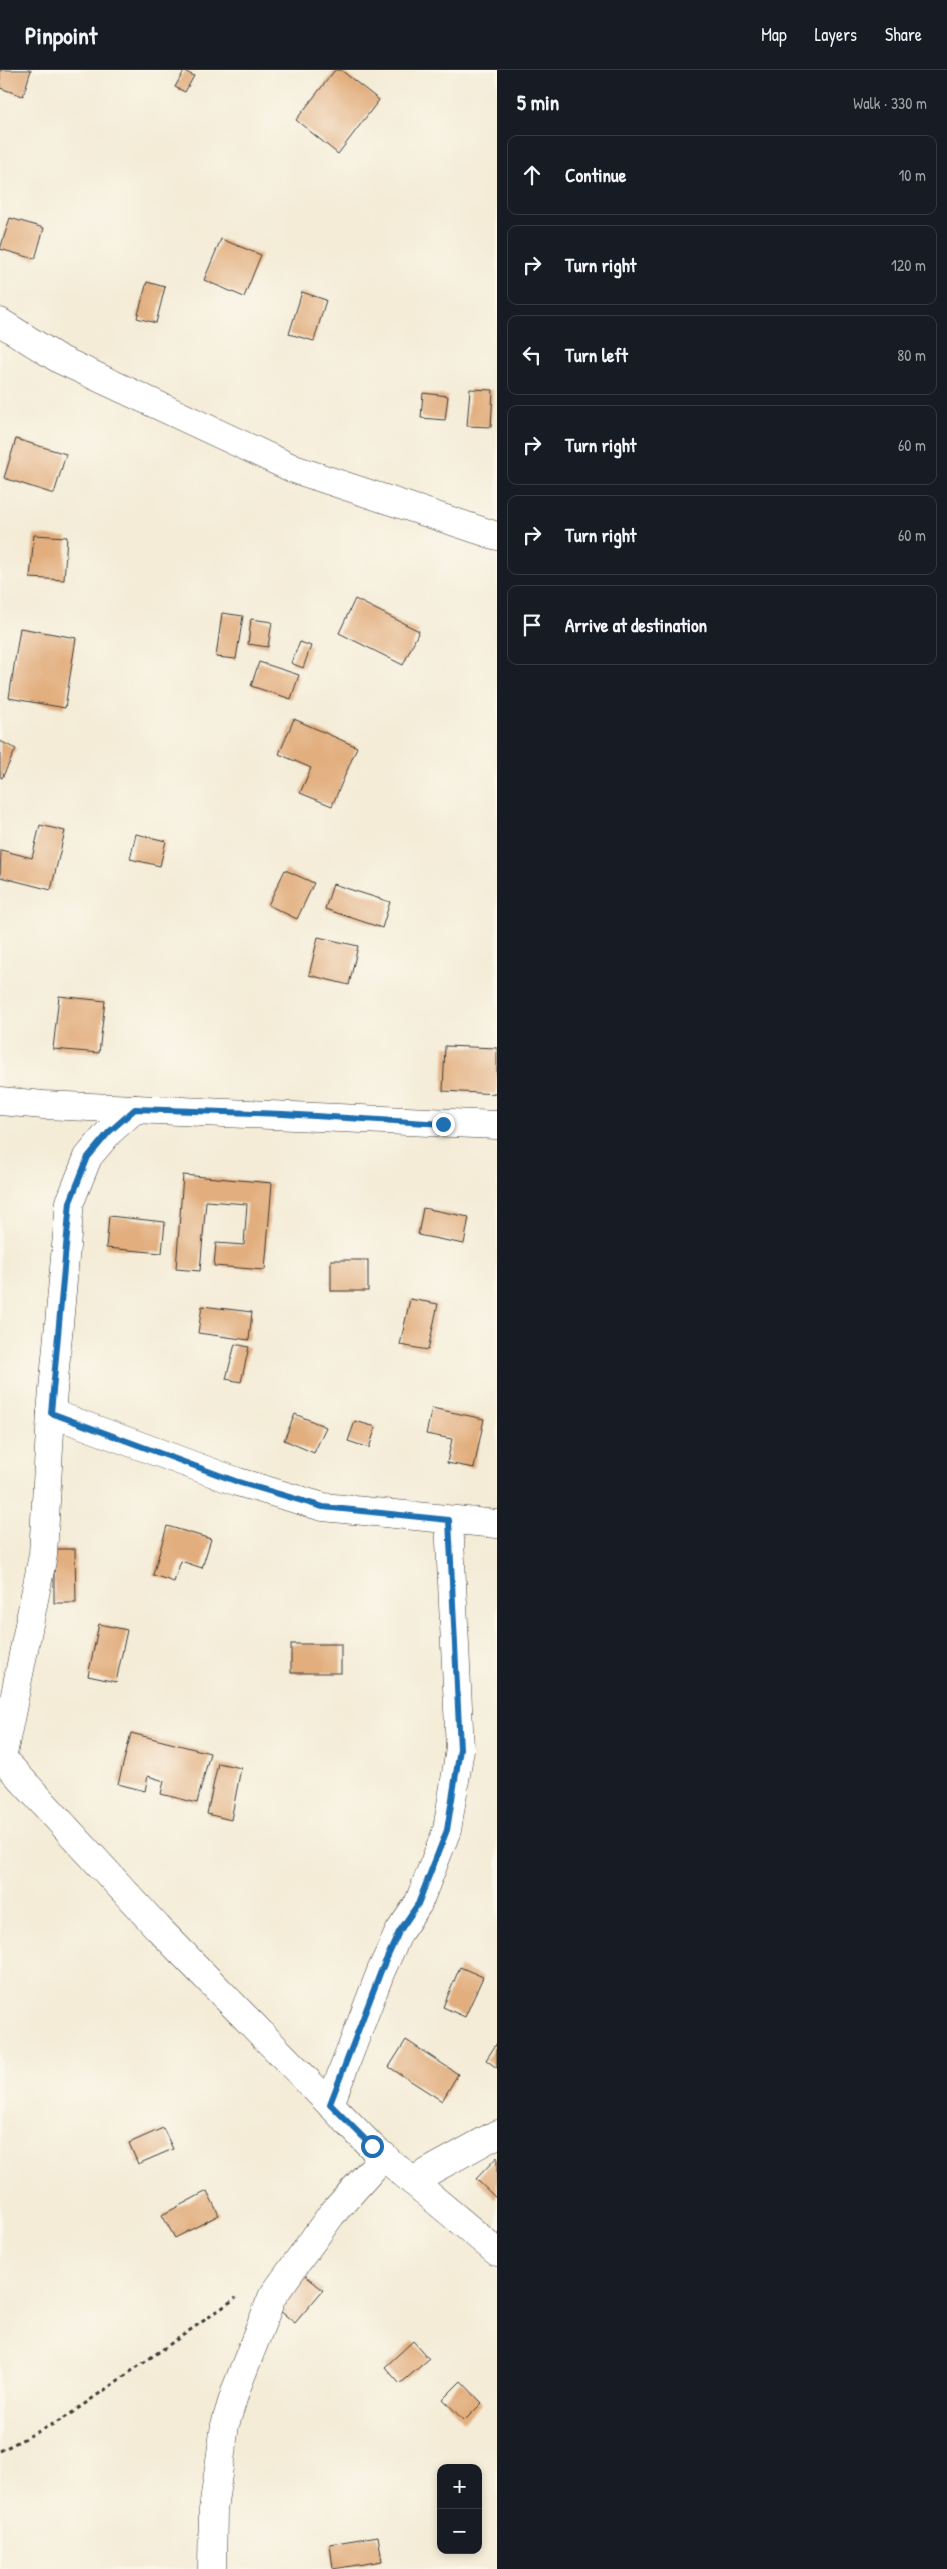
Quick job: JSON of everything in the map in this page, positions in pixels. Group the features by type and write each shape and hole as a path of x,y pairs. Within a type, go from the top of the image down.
{"street":[{"path":"0,322 58,359 294,469 497,536"},
{"path":"0,1101 497,1125"},
{"path":"135,1109 109,1132 88,1157 70,1202 51,1413 42,1554 1,1758 158,1928 330,2104 384,2156 497,2252"},
{"path":"51,1413 238,1482 323,1507 497,1524"},
{"path":"330,2104 381,1971 399,1932 418,1904 447,1830 460,1749 449,1520"},
{"path":"412,2180 497,2134"},
{"path":"212,2569 213,2510 225,2425 236,2389 272,2297 331,2215 384,2156"}],"path":[{"path":"0,2451 63,2419 243,2294"}],"building":[{"path":"0,70 31,70 23,96 0,88"},
{"path":"335,70 341,70 379,100 338,154 296,120"},
{"path":"184,71 194,76 185,92 175,87"},
{"path":"10,218 44,228 35,259 0,249"},
{"path":"221,239 261,255 244,297 204,280"},
{"path":"147,282 165,287 156,323 137,318"},
{"path":"302,292 326,300 314,341 289,334"},
{"path":"470,389 493,390 491,427 467,426"},
{"path":"423,393 448,396 445,420 421,418"},
{"path":"16,439 66,454 54,494 4,478"},
{"path":"34,535 67,537 64,580 30,578"},
{"path":"355,599 419,631 403,665 339,633"},
{"path":"222,613 243,616 236,659 216,657"},
{"path":"251,619 272,622 268,647 248,644"},
{"path":"20,628 76,638 65,708 9,698"},
{"path":"300,642 311,646 303,668 291,663"},
{"path":"259,662 299,675 291,699 251,686"},
{"path":"294,719 357,747 332,806 300,793 311,768 279,754"},
{"path":"0,741 16,749 2,778 0,777"},
{"path":"40,825 65,831 51,890 0,877 1,850 32,858"},
{"path":"136,834 166,841 160,866 130,859"},
{"path":"285,870 314,883 297,919 268,905"},
{"path":"333,884 390,902 382,928 325,909"},
{"path":"318,937 358,946 349,985 309,975"},
{"path":"59,996 105,1001 99,1053 53,1049"},
{"path":"445,1046 497,1048 497,1094 443,1091"},
{"path":"183,1175 272,1183 265,1270 214,1266 216,1243 244,1245 247,1204 206,1201 200,1271 176,1269"},
{"path":"423,1208 469,1217 464,1244 418,1235"},
{"path":"109,1216 165,1222 162,1253 106,1248"},
{"path":"331,1260 368,1260 368,1291 331,1291"},
{"path":"410,1299 438,1304 428,1350 400,1345"},
{"path":"202,1306 252,1312 249,1340 198,1333"},
{"path":"235,1344 249,1347 241,1382 226,1379"},
{"path":"432,1408 484,1419 474,1468 447,1463 452,1439 426,1434"},
{"path":"295,1414 326,1427 314,1453 284,1440"},
{"path":"355,1421 376,1427 369,1448 348,1441"},
{"path":"167,1526 211,1539 202,1568 181,1561 174,1582 153,1575"},
{"path":"54,1549 75,1549 76,1603 54,1603"},
{"path":"99,1624 127,1630 116,1682 88,1676"},
{"path":"291,1644 341,1644 341,1673 291,1673"},
{"path":"131,1733 210,1753 197,1803 161,1794 164,1781 148,1776 145,1791 118,1784"},
{"path":"218,1763 241,1768 231,1820 207,1814"},
{"path":"460,1967 483,1977 465,2017 443,2007"},
{"path":"406,2040 458,2074 442,2101 389,2067"},
{"path":"497,2043 497,2068 486,2060"},
{"path":"163,2128 173,2149 138,2164 129,2143"},
{"path":"497,2157 497,2199 476,2179"},
{"path":"207,2191 219,2215 175,2238 162,2215"},
{"path":"302,2273 323,2290 295,2323 275,2307"},
{"path":"413,2341 429,2359 400,2384 385,2367"},
{"path":"461,2381 482,2403 464,2421 443,2399"},
{"path":"378,2536 382,2561 333,2569 330,2544"}],"route":[{"path":"372,2146 330,2104 368,2001 399,1932 418,1904 447,1830 460,1749 449,1520 323,1507 238,1482 51,1413 70,1202 88,1157 109,1132 135,1109 283,1114 443,1124"}]}
